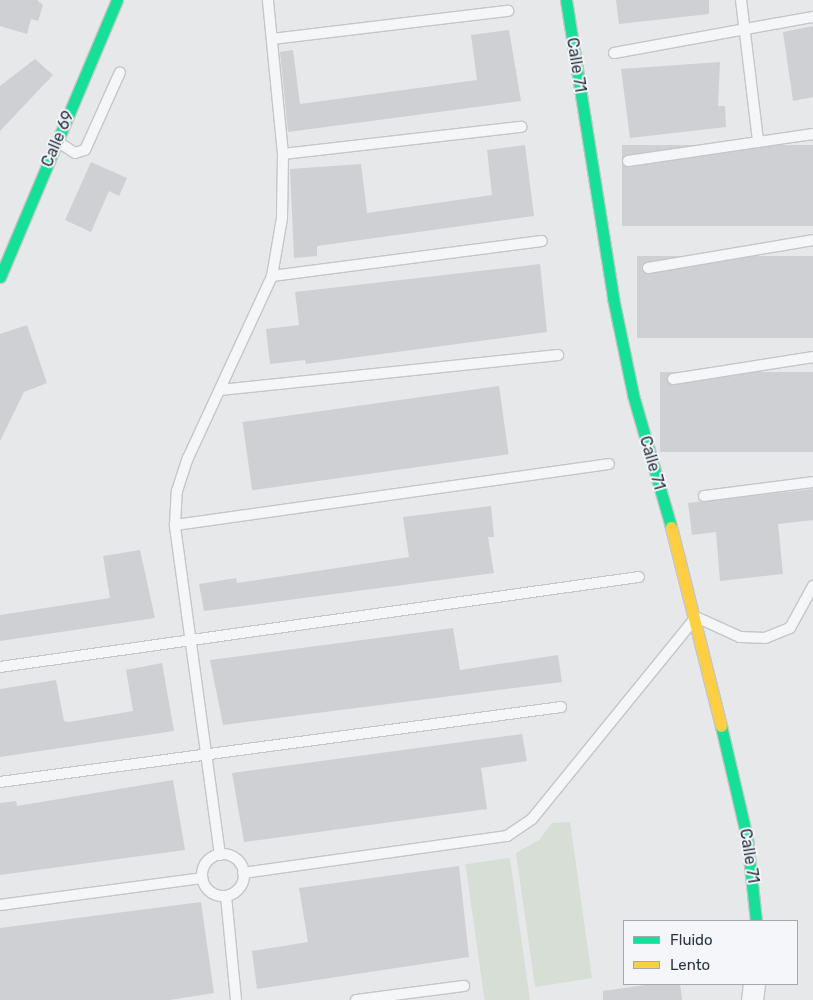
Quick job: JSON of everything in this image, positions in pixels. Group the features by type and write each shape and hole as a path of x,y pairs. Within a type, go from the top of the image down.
{"street":[{"name":"Calle 69","path":"0,277 117,0"},
{"name":"Calle 71","path":"566,0 615,308 633,396 696,617 747,838 756,920"},
{"path":"752,1000 754,985"}],"lane":[{"path":"220,855 175,525 177,491 188,458 272,276 282,218 283,154 268,0"},
{"path":"741,0 758,141"},
{"path":"272,39 508,11"},
{"path":"614,53 745,31 813,17"},
{"path":"57,141 75,153 85,150 120,72"},
{"path":"283,154 521,127"},
{"path":"628,161 813,134"},
{"path":"648,268 813,240"},
{"path":"272,276 542,242"},
{"path":"220,390 558,355"},
{"path":"673,379 813,358"},
{"path":"175,525 609,464"},
{"path":"704,496 813,482"},
{"path":"0,667 190,642 639,577"},
{"path":"243,873 507,836 532,819 696,617 740,637 765,638 790,628 813,586"},
{"path":"0,782 561,707"},
{"path":"220,855 233,858 243,873 241,885 226,896 210,892 202,878 206,863 220,855"},
{"path":"0,905 202,878"},
{"path":"226,896 236,1000"},
{"path":"356,1000 464,986"}],"shaded area":[{"path":"570,822 592,978 535,987 516,853 539,840 552,823"},
{"path":"510,858 530,1000 485,1000 465,864"}],"building":[{"path":"0,0 37,0 43,5 38,21 31,19 27,34 0,26"},
{"path":"616,0 709,0 709,14 619,24"},
{"path":"813,26 813,97 793,101 783,32"},
{"path":"509,30 521,101 288,132 280,52 293,50 300,104 477,80 471,35"},
{"path":"35,59 53,75 0,131 0,86"},
{"path":"720,62 718,106 725,106 726,127 630,138 621,69"},
{"path":"525,145 534,216 317,246 317,256 294,258 290,169 361,164 367,213 492,195 487,150"},
{"path":"622,145 813,145 813,226 622,226"},
{"path":"91,162 127,178 119,196 109,191 91,232 65,220"},
{"path":"637,256 813,256 813,338 637,338"},
{"path":"540,264 547,332 306,364 305,360 270,364 266,329 299,325 295,292"},
{"path":"27,325 47,383 24,392 0,441 0,334"},
{"path":"660,372 813,372 813,452 660,452"},
{"path":"499,386 509,454 252,490 243,422"},
{"path":"813,489 813,520 778,524 783,574 720,581 716,532 692,535 688,503"},
{"path":"491,506 494,537 488,537 494,573 204,611 199,584 236,578 237,583 409,557 403,517"},
{"path":"140,550 155,618 0,641 0,615 110,598 103,556"},
{"path":"453,628 460,670 558,655 562,682 223,725 210,660"},
{"path":"162,663 174,731 0,757 0,689 56,680 64,721 69,722 133,711 126,670"},
{"path":"522,734 527,761 481,768 487,809 244,842 232,773"},
{"path":"173,780 185,850 0,875 0,803 16,801 17,806"},
{"path":"459,866 469,957 257,989 252,951 308,942 299,888"},
{"path":"201,902 214,993 170,1000 0,1000 0,928"},
{"path":"646,985 680,985 682,1000 603,1000 603,991"}],"traffic: fast":[{"path":"0,277 117,0"},
{"path":"566,0 613,298 633,395 671,527"},
{"path":"721,726 747,838 756,920"}],"traffic: slow":[{"path":"671,527 721,726"}]}
